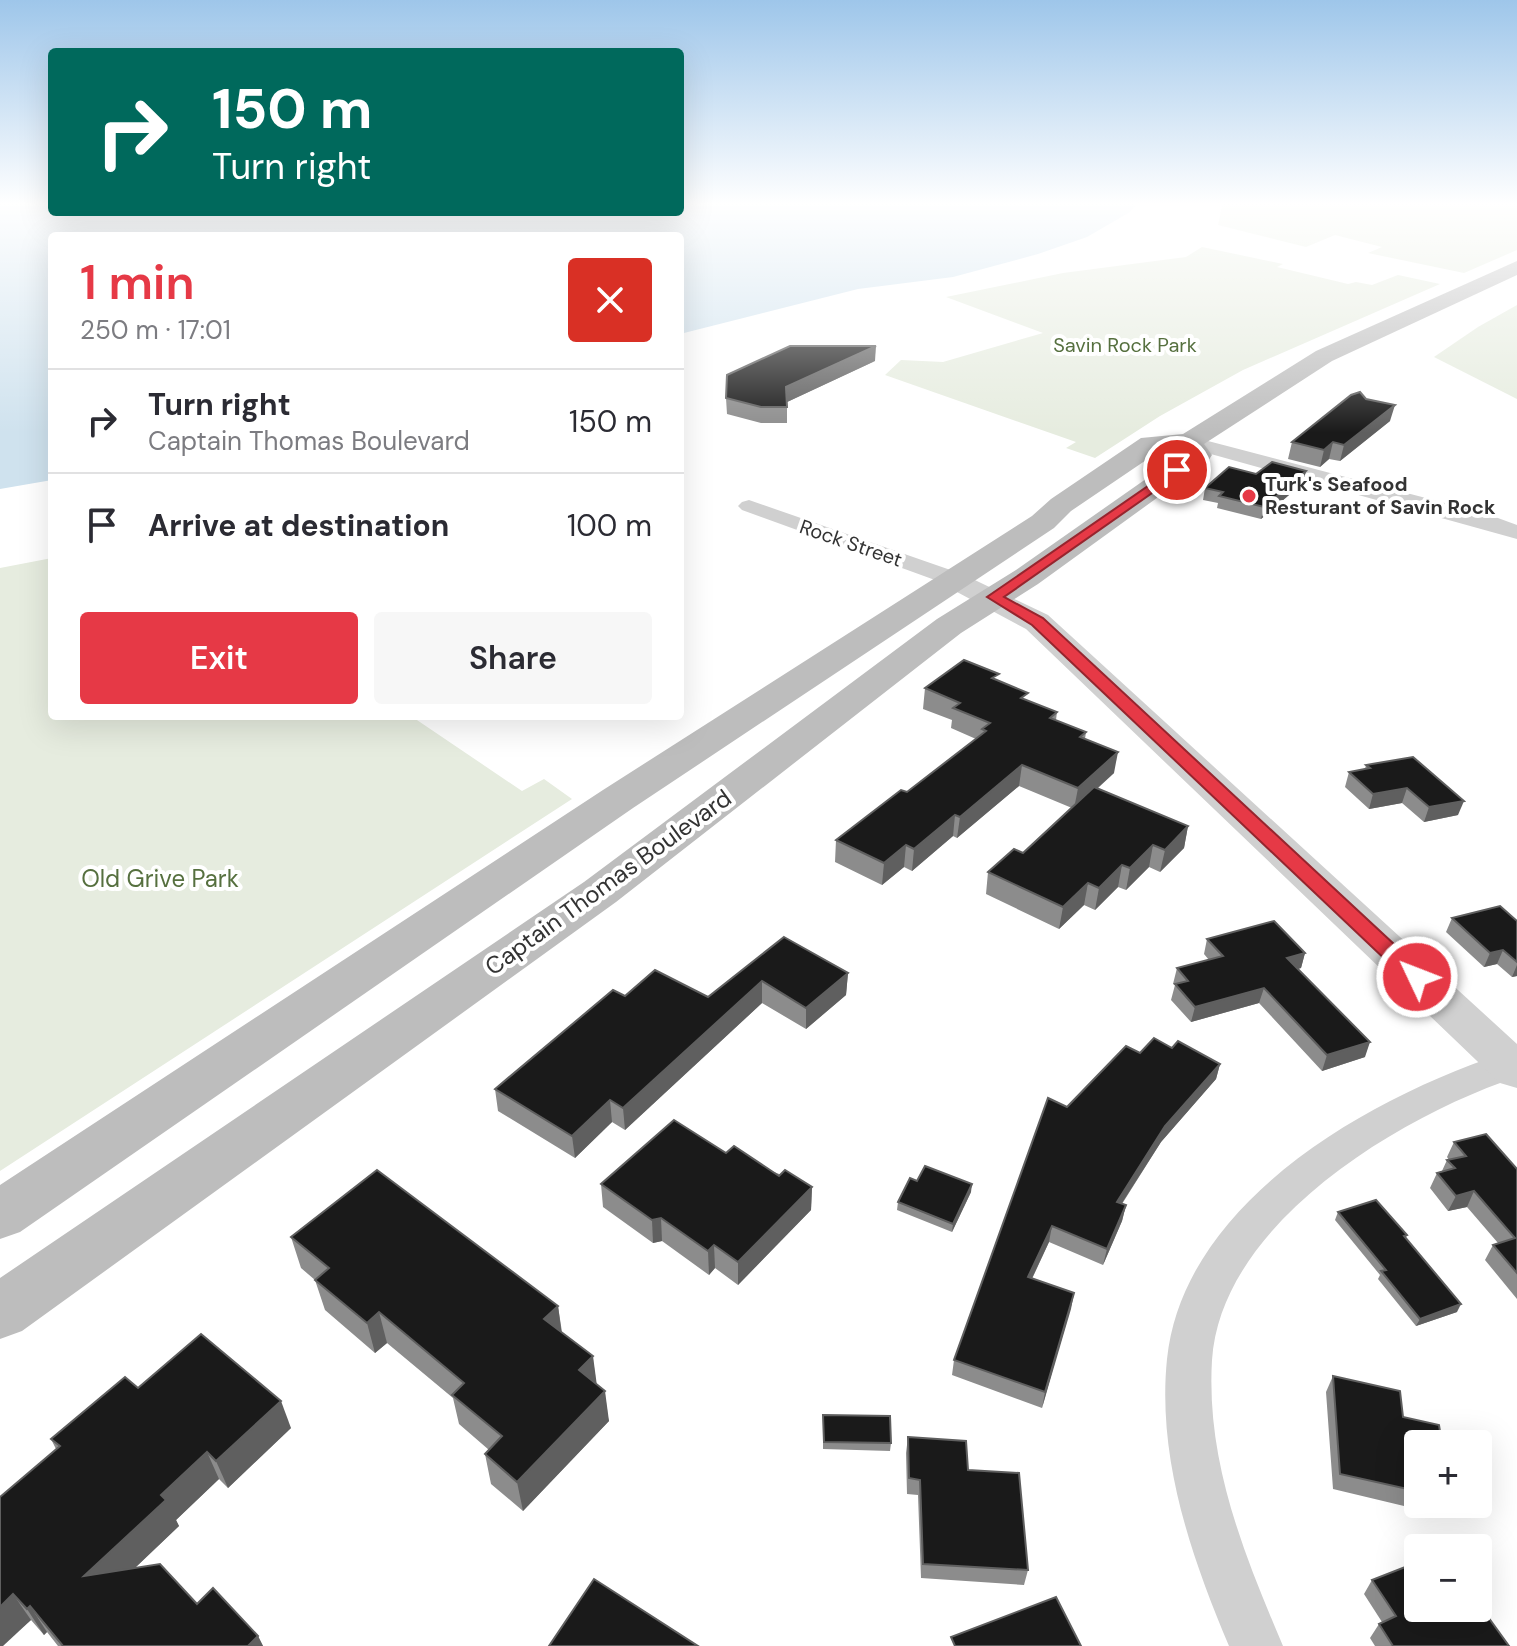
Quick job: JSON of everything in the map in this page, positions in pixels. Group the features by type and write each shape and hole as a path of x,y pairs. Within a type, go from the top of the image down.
{"main road":[{"path":"0,1215 571,830 1043,522 1061,505 1151,444 1189,442 1324,356 1491,279"},
{"name":"Captain Thomas Boulevard","path":"0,1312 600,892 949,626 1198,455 1189,442"}],"street":[{"path":"1189,442 1479,519 1517,532"},
{"name":"Rock Street","path":"749,506 954,579"},
{"path":"954,579 995,597 1037,622 1515,1066 1466,1082 1368,1132 1302,1176 1249,1232 1210,1289 1190,1357 1191,1431 1210,1525 1256,1646"}],"green space":[{"name":"Savin Rock Park","path":"1035,279 1326,279 1372,285 1388,279 1416,279 1440,284 1243,370 1160,416 1095,458 1066,448 1076,442 885,375 901,360 943,362 1043,333 946,297"},
{"path":"1517,305 1517,399 1434,357 1478,327"},
{"name":"Old Grive Park","path":"48,559 48,720 417,720 522,791 544,779 572,799 0,1171 0,568"}],"water":[{"path":"0,279 48,279 48,481 0,489"},
{"path":"684,279 939,279 858,289 684,333"}],"building":[{"path":"790,346 876,346 786,387 787,407 761,407 726,398 727,375"},
{"path":"1360,392 1366,399 1395,405 1344,445 1333,442 1324,450 1292,442 1351,395"},
{"path":"1272,462 1306,471 1264,507 1219,496 1223,492 1205,488 1229,467 1256,474"},
{"path":"964,660 999,674 992,678 1028,693 1021,698 1057,712 1050,718 1086,732 1080,737 1118,752 1078,788 1022,765 960,817 955,815 914,849 906,845 884,863 836,840 901,790 907,792 986,731 982,729 990,723 953,708 960,703 925,688"},
{"path":"1413,757 1464,801 1429,807 1407,788 1373,794 1349,772 1370,768 1366,765"},
{"path":"1094,787 1188,826 1165,850 1153,845 1130,868 1122,865 1099,888 1088,883 1063,907 988,872 1014,849 1023,853"},
{"path":"1500,906 1517,921 1517,962 1503,950 1490,953 1452,918"},
{"path":"1274,921 1305,953 1287,958 1370,1042 1327,1055 1264,988 1195,1007 1175,984 1188,981 1177,968 1223,956 1207,939"},
{"path":"784,937 848,973 806,1008 762,981 623,1108 610,1100 572,1136 495,1089 613,990 625,996 655,970 708,997"},
{"path":"1154,1038 1172,1048 1178,1041 1220,1064 1165,1126 1117,1202 1126,1205 1107,1249 1052,1226 1028,1277 1074,1293 1045,1392 954,1360 1048,1098 1067,1107 1126,1046 1140,1053"},
{"path":"674,1120 726,1153 734,1146 779,1176 785,1170 812,1187 738,1262 714,1245 708,1251 661,1218 652,1220 601,1184"},
{"path":"1486,1134 1517,1169 1517,1273 1493,1245 1515,1238 1474,1191 1456,1196 1437,1173 1455,1168 1447,1160 1466,1156 1454,1142"},
{"path":"925,1166 972,1184 953,1224 898,1202 910,1178 917,1181"},
{"path":"377,1170 558,1306 544,1319 593,1356 579,1370 605,1391 517,1482 485,1454 502,1436 452,1395 464,1383 379,1312 367,1323 315,1280 329,1268 291,1237"},
{"path":"1376,1200 1461,1304 1420,1319 1381,1271 1386,1270 1338,1212"},
{"path":"201,1334 281,1401 216,1461 207,1452 161,1495 166,1500 84,1576 160,1564 197,1604 213,1588 258,1636 248,1646 63,1646 30,1606 27,1609 13,1594 0,1607 0,1497 60,1446 51,1439 125,1377 138,1388"},
{"path":"1333,1376 1400,1391 1403,1417 1439,1425 1440,1430 1404,1430 1404,1488 1340,1474"},
{"path":"823,1415 890,1416 891,1443 824,1442"},
{"path":"908,1437 966,1441 968,1470 1019,1473 1028,1570 923,1564 920,1480 909,1478"},
{"path":"1404,1567 1404,1622 1492,1622 1509,1646 1393,1646 1379,1624 1396,1616 1372,1580"},
{"path":"594,1579 698,1646 549,1646"},
{"path":"1056,1597 1081,1646 955,1646 951,1637"}],"place":[{"name":"Turk's Seafood Resturant of Savin Rock","path":"1249,496"}],"route":[{"path":"1177,470 995,597 1037,622 1417,977"}]}
